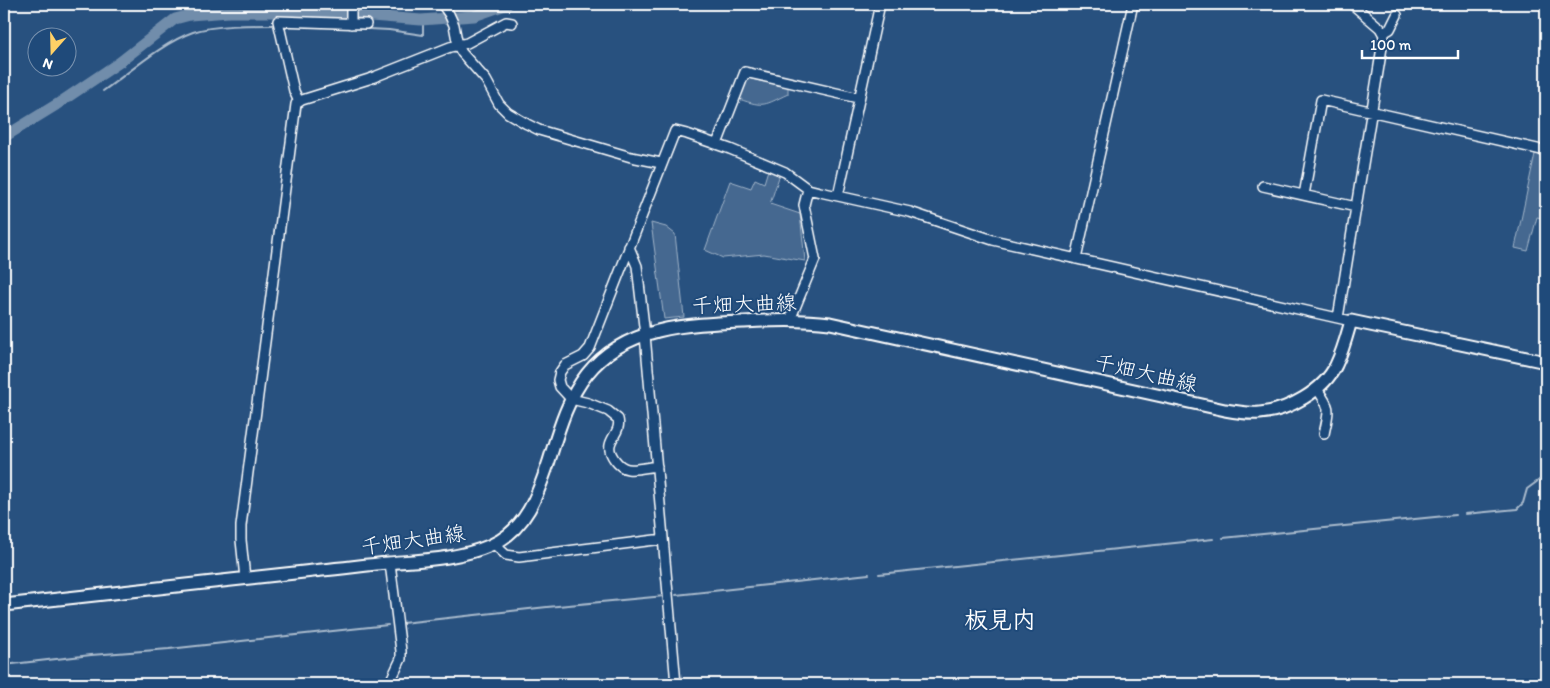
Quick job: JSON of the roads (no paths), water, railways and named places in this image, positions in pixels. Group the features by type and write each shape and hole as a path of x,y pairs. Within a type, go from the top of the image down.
{"main road":[{"name":"千畑大曲線","path":"4,605 419,561 457,556 494,544 508,536 531,507 542,484 571,399 596,364 618,348 645,335 672,327 694,324 790,320 830,323 1225,410 1259,413 1277,410 1293,404 1316,389 1336,366 1352,321"},
{"path":"1352,321 1546,362"}],"street":[{"path":"442,4 454,25 458,46 462,53 486,80 503,109 539,130 631,157 661,163"},
{"path":"838,196 880,4"},
{"path":"1076,259 1133,4"},
{"path":"1338,318 1384,35 1380,28 1352,4"},
{"path":"351,23 354,7"},
{"path":"1383,33 1390,29 1396,16"},
{"path":"268,21 366,24"},
{"path":"278,21 294,91 299,102"},
{"path":"245,578 241,526 291,148 294,108 302,100 369,79 440,51 458,46 506,22 512,23"},
{"path":"717,144 745,72 858,98"},
{"path":"1304,195 1321,100 1546,151"},
{"path":"657,466 629,469 613,458 609,449 620,423 618,419 601,408 571,399 560,387 558,380 560,372 566,365 583,356 590,348 675,131 717,144 785,172 808,188 910,212 993,240 1352,321"},
{"path":"1263,186 1356,207"},
{"path":"790,320 815,259 804,205 808,188"},
{"path":"629,247 637,266 645,335 676,684"},
{"path":"1316,389 1329,410 1324,434"},
{"path":"494,544 506,555 518,557 663,539"},
{"path":"389,684 401,659 390,563"}],"waterway":[{"path":"4,137 120,62 175,19 190,15 229,12 288,12 334,13 421,20 474,16 508,4"},
{"path":"331,27 389,30 423,35 421,20"},
{"path":"103,91 158,50 193,32 243,25 273,25"},
{"path":"1465,514 1517,509 1523,503 1527,489 1546,475"},
{"path":"1223,538 1455,515"},
{"path":"879,574 1213,539"},
{"path":"676,595 869,574"},
{"path":"402,623 665,596"},
{"path":"4,665 388,625"}],"district":[{"name":"板見内","path":"1000,620"}]}
